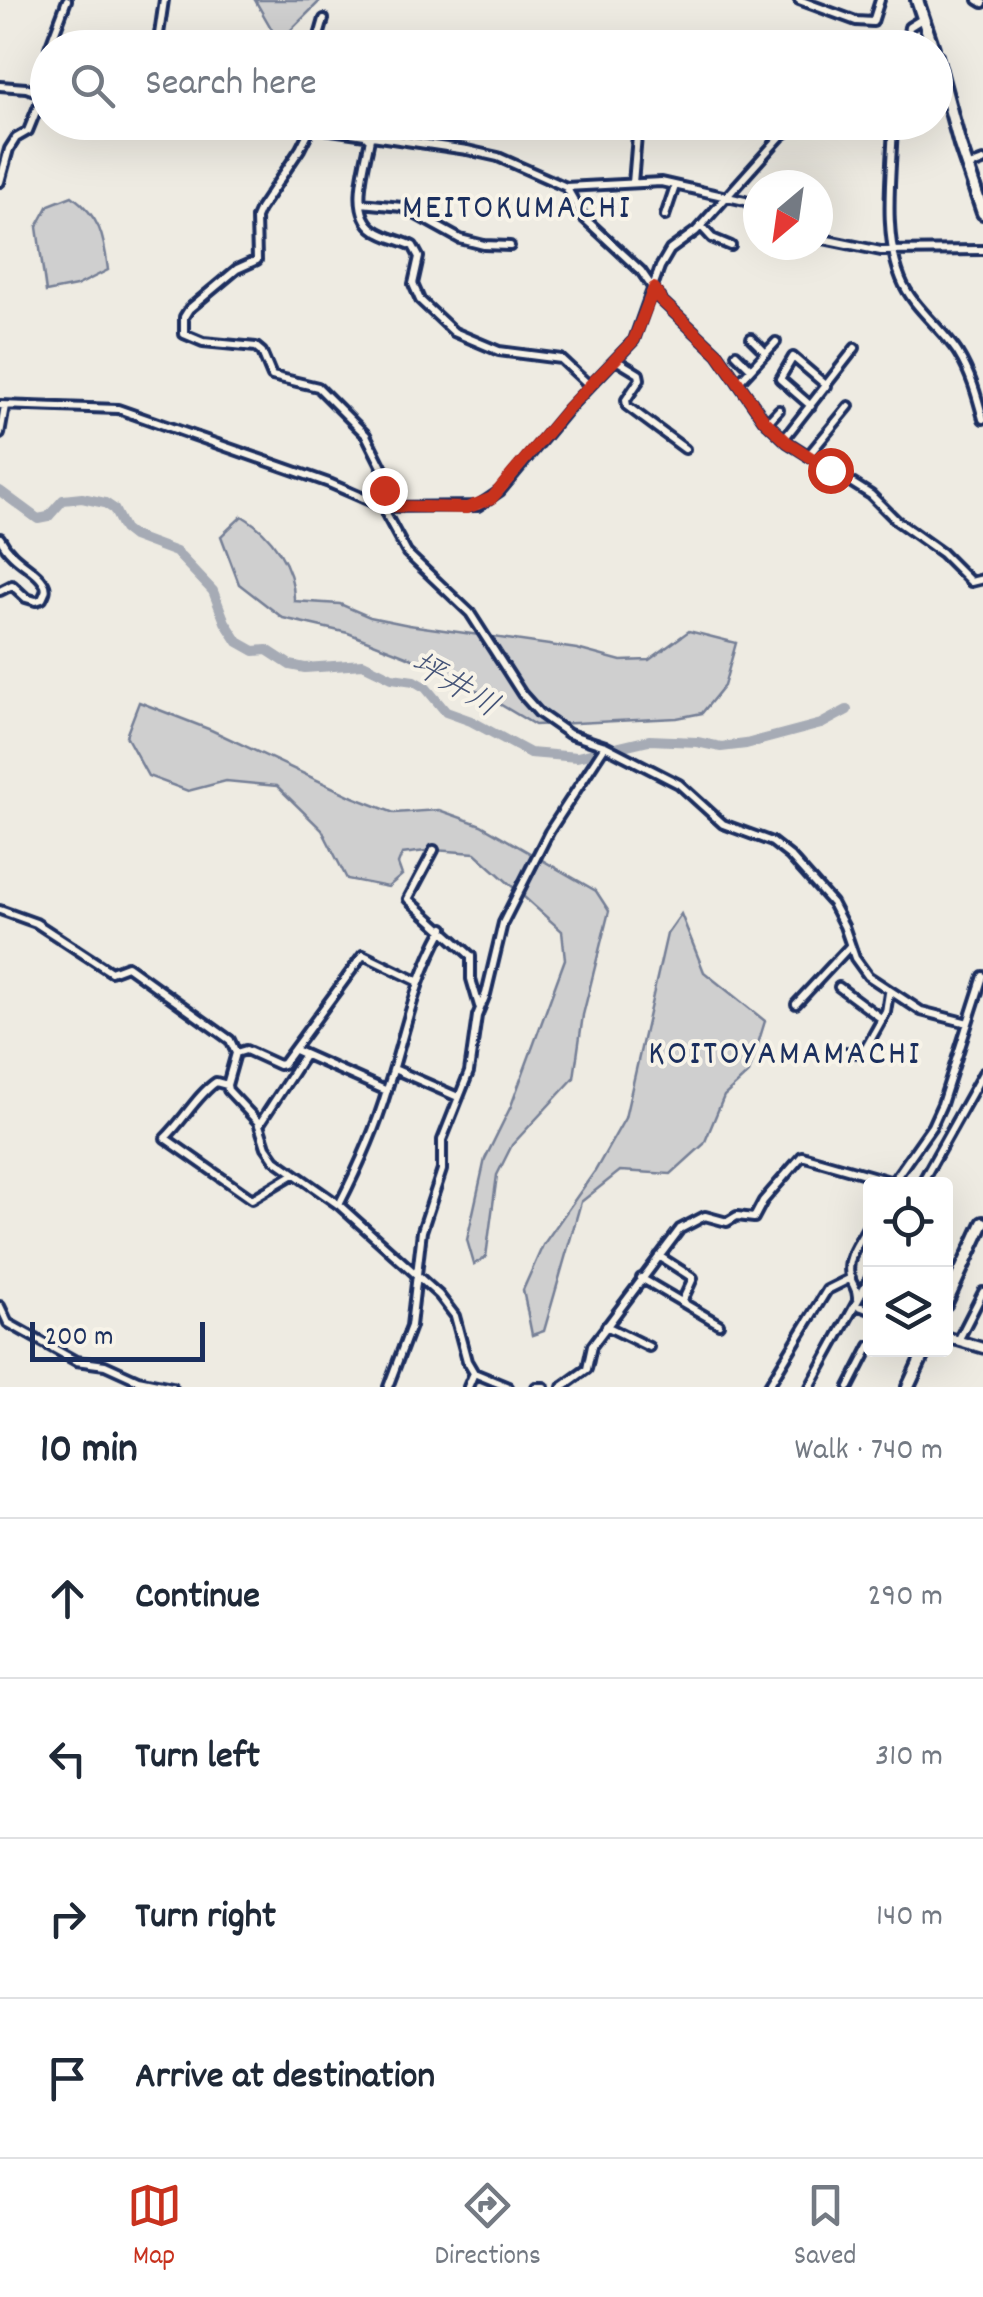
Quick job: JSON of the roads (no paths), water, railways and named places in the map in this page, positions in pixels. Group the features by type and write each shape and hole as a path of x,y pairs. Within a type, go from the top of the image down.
{"highway":[{"path":"917,0 927,30"},
{"path":"953,117 983,213"},
{"path":"953,1288 983,1224"},
{"path":"908,1387 921,1357"}],"main road":[{"path":"953,1340 983,1348"}],"street":[{"path":"56,30 67,0"},
{"path":"160,30 164,0"},
{"path":"799,0 856,21 873,22 880,0"},
{"path":"321,30 324,19"},
{"path":"909,30 924,19"},
{"path":"0,86 30,92"},
{"path":"0,182 16,138 30,129"},
{"path":"304,140 256,218 257,260 236,269 189,308 184,316 184,334 203,342 256,347 272,376 323,390 374,447 384,474 384,506 406,553 470,613 522,694 550,722 679,784 713,818 772,842 790,856 832,903 854,958 868,976 921,1011 968,1023"},
{"path":"369,140 363,216 376,230 413,246 419,257 413,284 420,300 454,332 499,351 560,359 590,386"},
{"path":"389,140 498,156 566,186 675,186 743,202"},
{"path":"634,183 637,140"},
{"path":"0,434 2,405 118,409 384,506 467,508 487,502 634,340 670,250 701,226 777,140"},
{"path":"893,140 891,212 901,282 957,351 974,383 983,419"},
{"path":"967,167 983,161"},
{"path":"566,186 584,218 629,259 661,300 718,354 767,422 784,439 871,495 971,582 983,578"},
{"path":"665,216 675,186"},
{"path":"361,203 402,208 460,238 484,245 510,246"},
{"path":"701,226 712,238 731,246"},
{"path":"833,244 894,252 983,250"},
{"path":"751,338 766,353"},
{"path":"738,383 776,342"},
{"path":"784,439 855,348"},
{"path":"736,354 751,369"},
{"path":"811,406 780,379 792,356 828,386"},
{"path":"616,360 639,374 640,379 626,400 627,406 685,448"},
{"path":"808,456 849,406"},
{"path":"767,422 778,410"},
{"path":"0,538 10,555 42,581 45,590 36,602 12,585 0,590"},
{"path":"388,1387 412,1326 422,1230 442,1170 442,1140 469,1072 480,1008 508,913 549,832 605,746"},
{"path":"434,850 408,898 471,956 471,978 480,1008"},
{"path":"0,910 36,923 110,972 127,966 230,1040 236,1053 227,1085"},
{"path":"338,1205 367,1148 394,1069 417,981 444,928"},
{"path":"796,1004 850,945"},
{"path":"236,1053 246,1050 279,1066 295,1050 363,955 417,981"},
{"path":"896,1177 932,1126 979,1000 983,976"},
{"path":"839,987 882,1019"},
{"path":"841,1052 862,1053 882,1019 889,993"},
{"path":"295,1050 387,1091"},
{"path":"259,1124 304,1056"},
{"path":"394,1069 458,1097"},
{"path":"925,1177 983,1074"},
{"path":"294,1174 252,1199 165,1138 208,1087 216,1082 227,1085 259,1124 269,1152 338,1205 450,1308 474,1373 468,1387"},
{"path":"562,1387 588,1368 592,1346 680,1229 697,1218 712,1216 729,1222 737,1216 754,1218 764,1200 802,1156 872,1177"},
{"path":"856,1305 858,1290 850,1278 851,1258 863,1235"},
{"path":"658,1256 693,1278 682,1302"},
{"path":"642,1278 720,1324"},
{"path":"768,1387 827,1290 850,1278"},
{"path":"810,1387 863,1292"},
{"path":"958,1341 983,1292"},
{"path":"856,1305 863,1308"},
{"path":"0,1306 8,1323 76,1362 104,1365 138,1380 172,1387"},
{"path":"606,1326 649,1347"},
{"path":"849,1387 864,1357"},
{"path":"474,1373 508,1387"}],"waterway":[{"name":"坪井川","path":"0,491 38,519 48,517 63,500 82,498 105,503 133,536 176,552 213,591 238,642 254,651 267,650 290,665 305,668 363,664 392,678 414,681 426,688 446,712 530,753 577,757 649,740 721,747 746,744 821,724 847,710"}],"district":[{"name":"MEITOKUMACHI","path":"517,205"},
{"name":"KOITOYAMAMACHI","path":"785,1051"}]}
